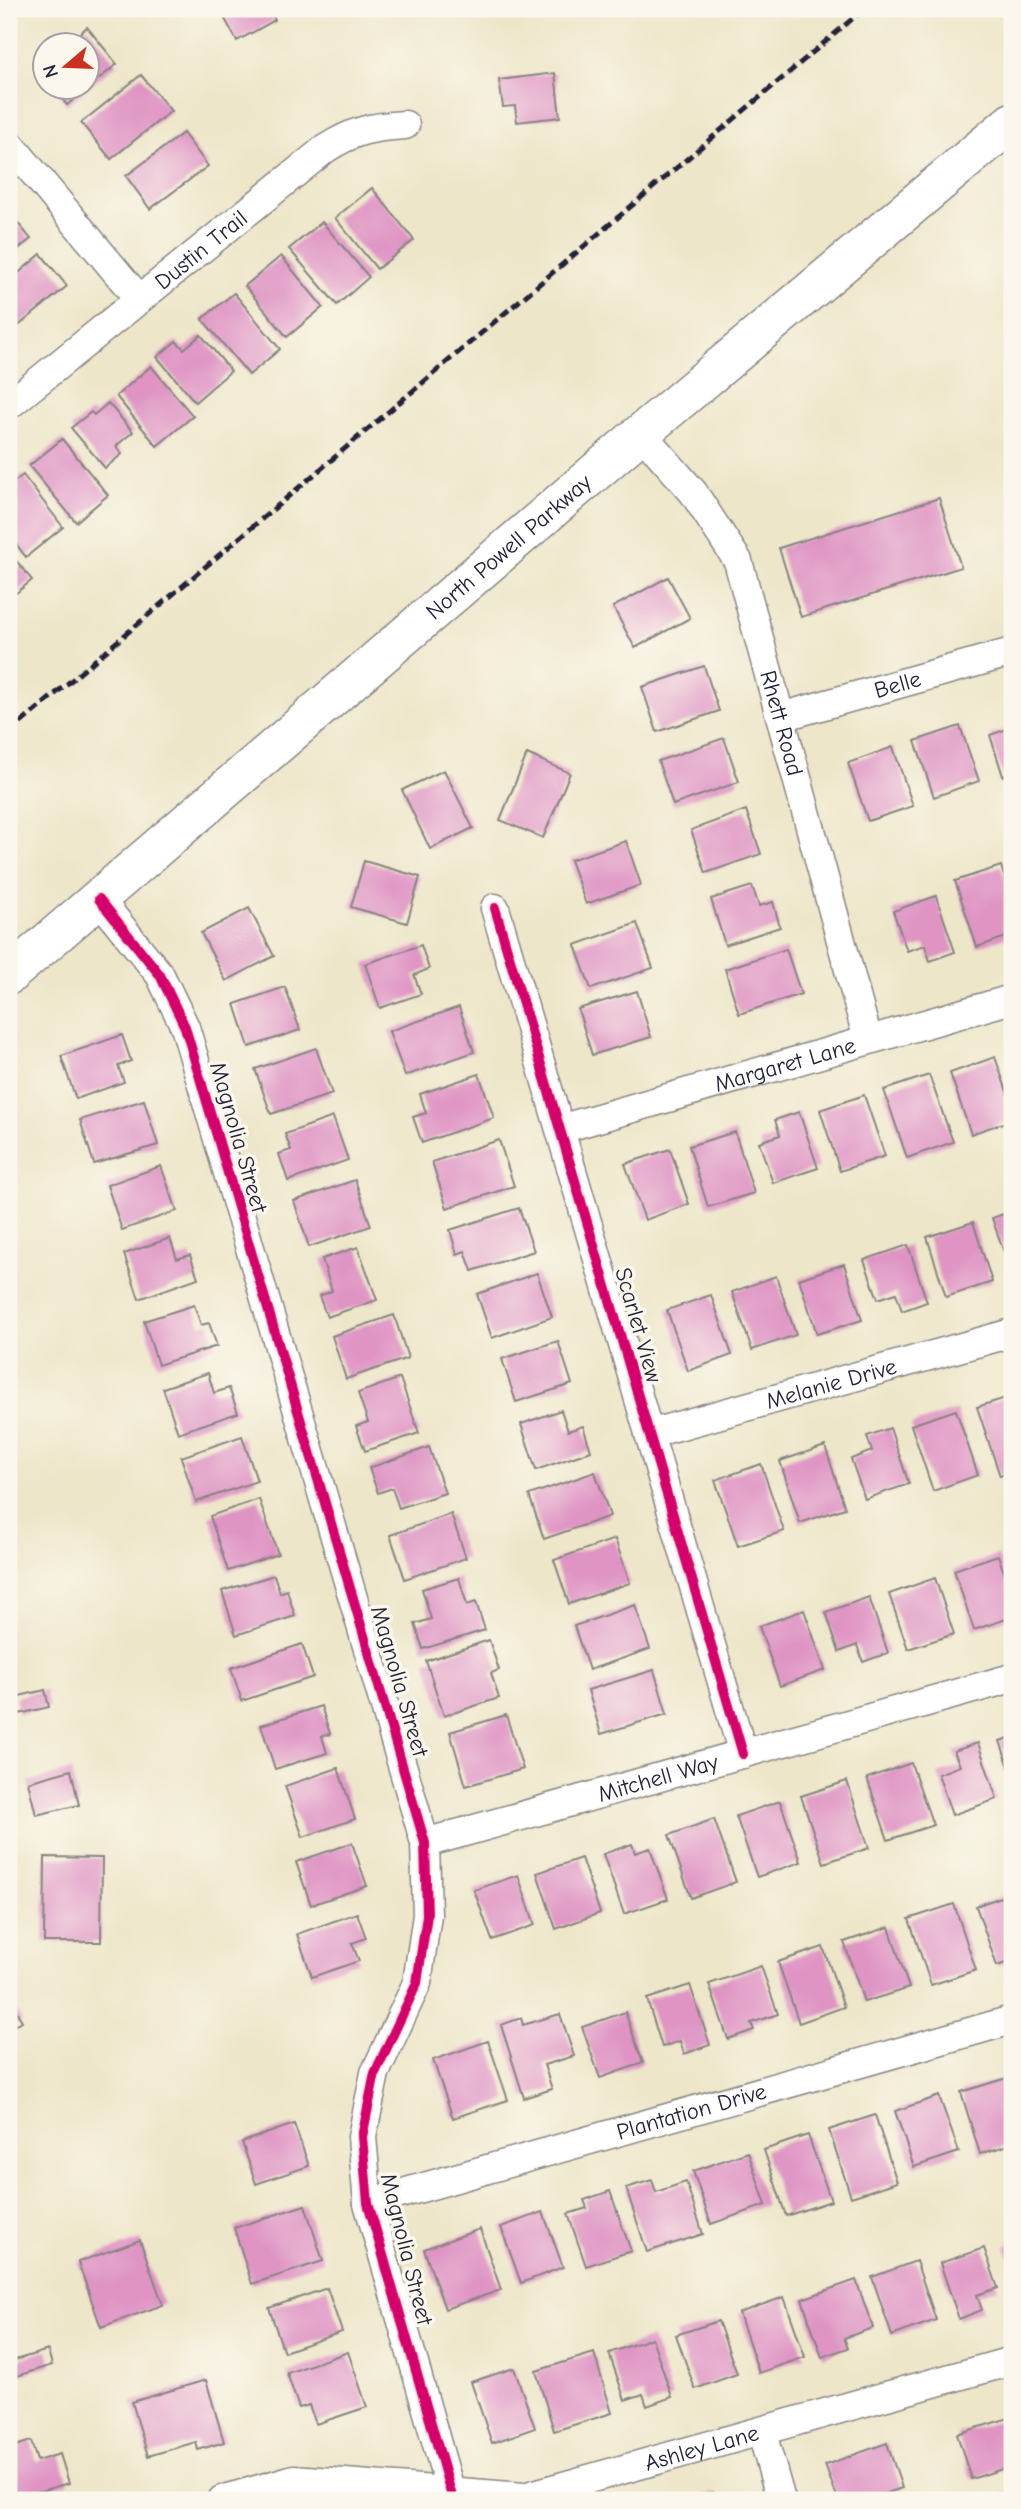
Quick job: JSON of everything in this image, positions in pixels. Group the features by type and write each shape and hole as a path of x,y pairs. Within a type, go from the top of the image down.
{"main road":[{"name":"North Powell Parkway","path":"9,975 640,433 1012,122"}],"street":[{"name":"Dustin Trail","path":"9,405 325,149 349,134 369,128 405,125"},
{"path":"9,143 139,299"},
{"name":"Rhett Road","path":"640,433 694,492 738,561 868,1040"},
{"name":"Belle","path":"781,717 1012,652"},
{"name":"Magnolia Street","path":"99,899 160,975 185,1027 425,1843 427,1915 416,1983 375,2073 362,2137 368,2203 452,2497"},
{"name":"Scarlet View","path":"495,908 743,1754"},
{"name":"Margaret Lane","path":"560,1129 1012,999"},
{"name":"Melanie Drive","path":"649,1434 1012,1333"},
{"name":"Mitchell Way","path":"425,1843 1012,1678"},
{"name":"Plantation Drive","path":"368,2203 1012,2020"},
{"name":"Ashley Lane","path":"222,2500 294,2479 452,2497 524,2497 1012,2361"},
{"path":"762,2432 781,2500"}],"building":[{"path":"242,9 269,9 275,20 237,41 225,19"},
{"path":"102,46 117,64 102,76"},
{"path":"555,73 560,117 517,122 515,106 503,107 499,80"},
{"path":"141,75 171,111 111,159 81,123"},
{"path":"183,133 208,166 150,209 126,176"},
{"path":"372,188 414,240 377,269 335,218"},
{"path":"13,217 31,239 9,256 9,220"},
{"path":"322,222 369,277 337,305 289,249"},
{"path":"41,254 67,286 11,332 9,281"},
{"path":"281,256 323,307 287,337 245,286"},
{"path":"234,293 280,349 249,375 202,319"},
{"path":"201,335 231,371 195,402 157,357 176,341 184,349"},
{"path":"151,366 193,416 157,446 116,396"},
{"path":"108,403 133,432 116,446 122,454 105,468 71,428 91,412 94,415"},
{"path":"62,439 108,495 76,522 29,466"},
{"path":"23,475 63,527 26,557 9,535 9,486"},
{"path":"939,498 961,567 801,617 779,548"},
{"path":"9,552 32,580 9,599"},
{"path":"668,577 690,618 635,648 613,607"},
{"path":"704,666 719,711 657,732 642,687"},
{"path":"1012,711 1012,773 1003,776 990,735 1010,728 1005,713"},
{"path":"960,726 979,781 934,797 915,741"},
{"path":"724,738 739,782 673,805 658,761"},
{"path":"893,747 913,806 868,821 848,763"},
{"path":"527,754 570,773 543,838 500,820"},
{"path":"444,770 473,828 430,849 402,790"},
{"path":"746,810 761,854 706,873 691,830"},
{"path":"626,841 641,885 586,904 570,860"},
{"path":"364,861 420,877 407,923 351,907"},
{"path":"1001,866 1012,901 1012,935 977,947 955,881"},
{"path":"752,886 759,906 773,902 780,927 725,945 711,899"},
{"path":"936,896 955,952 930,961 925,945 907,951 893,911"},
{"path":"249,908 274,956 226,981 201,933"},
{"path":"637,923 653,968 591,989 575,945"},
{"path":"421,945 429,969 414,975 421,994 380,1008 365,964"},
{"path":"786,949 801,994 739,1014 725,969"},
{"path":"285,987 300,1030 249,1047 235,1004"},
{"path":"637,991 651,1037 592,1055 578,1009"},
{"path":"459,1007 474,1052 405,1076 389,1031"},
{"path":"122,1035 131,1061 118,1066 124,1082 76,1099 61,1056"},
{"path":"316,1048 332,1094 271,1114 255,1069"},
{"path":"995,1057 1012,1106 1012,1120 971,1134 950,1073"},
{"path":"479,1074 494,1118 422,1143 413,1117 426,1113 420,1094"},
{"path":"929,1075 953,1142 907,1158 884,1090"},
{"path":"864,1095 885,1156 840,1171 820,1110"},
{"path":"144,1100 158,1145 94,1164 80,1120"},
{"path":"799,1112 818,1168 773,1183 759,1142 780,1135 775,1120"},
{"path":"333,1117 348,1160 288,1181 279,1154 291,1150 285,1134"},
{"path":"735,1132 754,1193 708,1207 689,1146"},
{"path":"499,1140 514,1186 447,1208 432,1162"},
{"path":"670,1149 689,1204 645,1220 625,1164"},
{"path":"161,1166 177,1211 122,1230 107,1185"},
{"path":"355,1180 371,1226 309,1247 294,1201"},
{"path":"519,1208 534,1251 472,1271 465,1251 457,1254 450,1230"},
{"path":"1012,1211 1012,1275 992,1218"},
{"path":"973,1222 992,1282 946,1297 927,1237"},
{"path":"170,1238 177,1259 190,1255 198,1278 139,1299 124,1254"},
{"path":"908,1245 927,1302 902,1311 896,1293 878,1299 864,1260"},
{"path":"358,1247 377,1300 327,1317 319,1296 332,1291 322,1259"},
{"path":"844,1264 862,1320 817,1334 799,1279"},
{"path":"537,1273 552,1317 492,1338 477,1294"},
{"path":"776,1276 796,1335 752,1350 732,1292"},
{"path":"711,1295 732,1355 688,1371 667,1310"},
{"path":"194,1305 201,1325 209,1323 217,1346 158,1365 144,1321"},
{"path":"394,1315 408,1358 346,1379 332,1336"},
{"path":"558,1341 572,1384 516,1402 502,1359"},
{"path":"208,1373 214,1393 229,1388 238,1413 178,1433 163,1388"},
{"path":"400,1378 419,1433 365,1451 356,1426 368,1422 358,1393"},
{"path":"1012,1396 1012,1472 1000,1476 977,1407"},
{"path":"561,1410 568,1431 583,1426 591,1451 536,1470 521,1424"},
{"path":"956,1410 978,1475 933,1491 911,1425"},
{"path":"890,1428 909,1484 865,1499 851,1459 872,1451 867,1436"},
{"path":"242,1436 257,1481 196,1502 181,1457"},
{"path":"825,1446 845,1508 800,1523 780,1461"},
{"path":"429,1447 445,1493 399,1508 392,1488 378,1493 369,1468"},
{"path":"761,1464 784,1531 738,1546 715,1480"},
{"path":"595,1472 610,1516 544,1539 529,1495"},
{"path":"259,1499 278,1554 228,1571 210,1516"},
{"path":"451,1514 466,1558 405,1579 390,1535"},
{"path":"615,1539 630,1583 569,1604 554,1560"},
{"path":"998,1555 1012,1596 1012,1617 974,1630 954,1570"},
{"path":"274,1575 280,1593 287,1590 295,1616 236,1635 222,1591"},
{"path":"459,1578 467,1605 476,1602 485,1630 423,1649 415,1624 431,1619 422,1589"},
{"path":"935,1578 954,1634 908,1649 889,1594"},
{"path":"869,1597 888,1653 863,1662 857,1645 839,1652 826,1612"},
{"path":"635,1605 650,1649 589,1670 574,1626"},
{"path":"804,1610 825,1670 780,1686 759,1626"},
{"path":"489,1640 499,1670 491,1673 499,1698 444,1716 426,1661"},
{"path":"302,1644 313,1677 242,1701 231,1668"},
{"path":"654,1670 667,1714 601,1734 588,1690"},
{"path":"45,1690 49,1707 19,1714 15,1697"},
{"path":"321,1706 330,1734 322,1736 327,1753 275,1769 261,1725"},
{"path":"506,1715 523,1769 466,1786 450,1732"},
{"path":"1012,1737 1012,1776 1000,1741"},
{"path":"978,1743 997,1799 952,1815 938,1774 960,1766 954,1751"},
{"path":"911,1763 933,1825 888,1840 867,1778"},
{"path":"338,1768 355,1819 303,1837 285,1786"},
{"path":"71,1770 79,1805 36,1815 28,1782"},
{"path":"847,1781 869,1848 824,1863 801,1796"},
{"path":"780,1801 801,1862 757,1877 736,1816"},
{"path":"714,1819 736,1882 691,1898 669,1835"},
{"path":"352,1843 367,1886 311,1905 296,1862"},
{"path":"632,1844 635,1853 650,1848 668,1899 624,1914 603,1854"},
{"path":"45,1857 102,1858 101,1942 44,1942"},
{"path":"581,1858 600,1913 556,1929 537,1873"},
{"path":"518,1875 535,1925 492,1940 474,1890"},
{"path":"1012,1893 1012,1961 997,1966 976,1906"},
{"path":"954,1904 976,1970 931,1985 909,1919"},
{"path":"357,1913 366,1938 352,1943 359,1961 312,1977 297,1934"},
{"path":"889,1927 909,1988 864,2002 844,1942"},
{"path":"823,1947 844,2007 799,2023 778,1962"},
{"path":"761,1966 778,2014 751,2023 754,2030 728,2039 709,1984"},
{"path":"690,1985 710,2045 684,2054 680,2041 662,2047 647,1999"},
{"path":"9,1999 22,2021 9,2029"},
{"path":"625,2012 643,2063 600,2078 582,2027"},
{"path":"560,2014 574,2056 544,2065 552,2089 524,2098 501,2025 521,2018 523,2025"},
{"path":"488,2041 508,2100 453,2118 433,2060"},
{"path":"1007,2078 1012,2096 1012,2144 980,2154 961,2092"},
{"path":"939,2096 959,2152 914,2167 895,2111"},
{"path":"875,2115 897,2182 851,2197 829,2130"},
{"path":"294,2124 309,2166 256,2184 242,2142"},
{"path":"808,2135 831,2201 786,2216 764,2150"},
{"path":"748,2152 766,2205 711,2224 693,2171"},
{"path":"652,2180 656,2192 686,2182 703,2234 647,2252 626,2188"},
{"path":"610,2191 631,2251 586,2266 568,2214 587,2208 584,2200"},
{"path":"305,2205 323,2261 252,2284 234,2228"},
{"path":"543,2212 563,2267 521,2283 501,2227"},
{"path":"480,2229 501,2290 445,2309 424,2249"},
{"path":"140,2240 163,2305 101,2327 78,2262"},
{"path":"1012,2243 1012,2266 1005,2246"},
{"path":"984,2248 998,2288 977,2295 982,2310 959,2319 940,2263"},
{"path":"916,2261 936,2320 892,2336 872,2277"},
{"path":"856,2280 873,2328 844,2338 848,2348 822,2357 802,2299"},
{"path":"327,2288 342,2332 284,2352 269,2308"},
{"path":"784,2297 805,2357 759,2373 739,2313"},
{"path":"718,2321 737,2374 695,2389 676,2335"},
{"path":"652,2338 672,2397 647,2406 643,2394 625,2400 609,2353"},
{"path":"48,2350 52,2365 17,2376 12,2361"},
{"path":"348,2352 367,2407 316,2424 309,2405 299,2408 287,2373"},
{"path":"594,2353 612,2413 554,2431 536,2371"},
{"path":"514,2368 535,2428 492,2443 471,2382"},
{"path":"206,2380 224,2442 198,2450 196,2442 148,2456 132,2402"},
{"path":"1012,2417 1012,2466 971,2479 957,2434"},
{"path":"31,2441 37,2461 60,2454 69,2483 9,2500 9,2448"},
{"path":"887,2443 902,2488 866,2500 838,2500 825,2465"},
{"path":"1012,2491 1012,2500 987,2500"},
{"path":"713,2492 716,2500 691,2500"}],"railway":[{"path":"9,733 864,9"}],"cycle path":[{"path":"99,899 160,975 185,1027 425,1843 427,1915 417,1983 375,2073 362,2137 368,2203 453,2500"},
{"path":"495,908 743,1754"}]}
